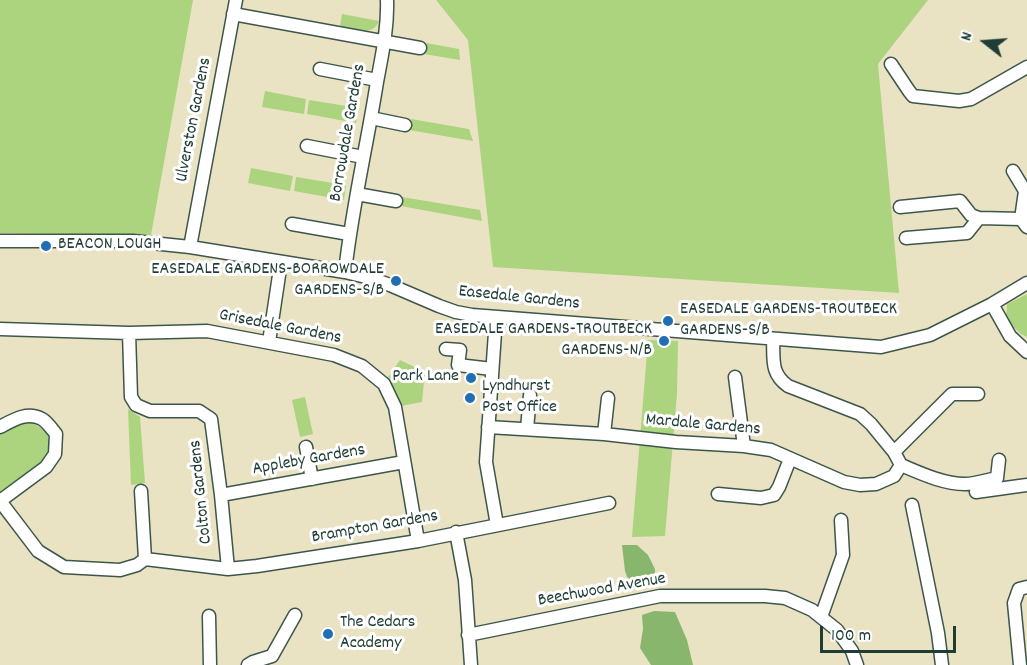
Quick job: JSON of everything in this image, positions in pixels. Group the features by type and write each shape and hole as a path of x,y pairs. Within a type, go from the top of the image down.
{"street":[{"name":"Ulverston Gardens","path":"190,247 236,0"},
{"name":"Borrowdale Gardens","path":"345,272 349,234 388,16 387,0"},
{"path":"233,14 420,48"},
{"path":"891,64 913,96 959,101 971,99 1027,67"},
{"path":"320,69 377,80"},
{"path":"371,118 405,125"},
{"path":"307,147 363,157"},
{"path":"900,207 960,201 971,215 979,218 1024,223 1025,191 1013,171"},
{"path":"357,194 396,201"},
{"path":"906,238 967,233 979,218"},
{"path":"292,224 349,234"},
{"name":"Easedale Gardens","path":"0,241 133,241 190,247 345,272 390,285 456,312 496,318 881,347 930,335 992,304 1027,283"},
{"path":"269,342 282,262"},
{"path":"992,304 1010,336 1027,352"},
{"path":"496,318 486,462 497,525"},
{"name":"Grisedale Gardens","path":"0,330 129,333 207,331 334,355 362,366 384,384 395,407 418,540"},
{"name":"Colton Gardens","path":"129,333 131,397 136,405 150,411 199,411 211,419 228,569"},
{"path":"773,339 774,366 780,380 788,386 860,414 894,452 901,465 922,474 953,483 966,484 997,478 999,460"},
{"path":"446,349 460,350 458,364 492,369"},
{"path":"735,377 744,446"},
{"path":"894,452 952,394 978,394"},
{"path":"527,429 530,395"},
{"path":"604,434 608,398"},
{"path":"0,427 18,417 32,416 44,419 56,434 56,454 46,467 0,501 38,551 64,567 120,570 137,566 145,559 141,491"},
{"name":"Mardale Gardens","path":"488,427 604,434 771,450 844,482 860,485 876,484 894,476 901,465"},
{"path":"306,447 312,479"},
{"path":"718,494 761,498 774,495 790,459"},
{"name":"Appleby Gardens","path":"221,495 404,462"},
{"path":"976,492 1027,485"},
{"name":"Brampton Gardens","path":"145,559 228,569 257,566 418,540 609,503"},
{"path":"912,505 938,633 942,665"},
{"path":"820,617 843,555 841,520"},
{"path":"456,532 465,580 471,665"},
{"path":"1020,665 1014,603 1019,589 1027,587"},
{"name":"Beechwood Avenue","path":"468,634 660,596 765,596 785,598 812,610 837,630 852,651 856,665"},
{"path":"248,665 272,656 296,615"},
{"path":"209,616 210,665"}],"green space":[{"path":"0,0 193,0 151,235 0,233"},
{"path":"436,0 928,0 878,64 899,293 493,267 468,40"},
{"path":"342,14 379,21 372,29 362,31 340,27"},
{"path":"426,43 459,49 460,60 424,54"},
{"path":"265,91 306,99 304,114 262,107"},
{"path":"309,100 359,108 356,123 307,114"},
{"path":"411,119 469,129 473,141 409,130"},
{"path":"251,168 293,176 290,191 248,183"},
{"path":"296,177 346,185 344,200 294,191"},
{"path":"402,197 480,210 482,221 401,206"},
{"path":"1027,294 1027,337 1006,320 1007,304"},
{"path":"648,340 678,341 677,394 665,536 632,537"},
{"path":"400,360 425,372 422,402 401,406 395,391 386,380"},
{"path":"305,397 313,434 300,437 292,400"},
{"path":"128,409 140,417 145,483 131,485"},
{"path":"18,423 35,424 48,436 50,448 48,454 45,460 0,492 0,434"},
{"path":"622,545 637,545 648,555 655,569 655,585 645,589 631,588 625,571"},
{"path":"654,611 675,612 687,640 693,665 651,665 640,648 643,629 642,615"}],"place":[{"name":"BEACON LOUGH","path":"46,246"},
{"name":"EASEDALE GARDENS-BORROWDALE GARDENS-S/B","path":"396,281"},
{"name":"EASEDALE GARDENS-TROUTBECK GARDENS-S/B","path":"668,321"},
{"name":"EASEDALE GARDENS-TROUTBECK GARDENS-N/B","path":"664,341"},
{"name":"Park Lane","path":"471,378"},
{"name":"Lyndhurst Post Office","path":"470,398"},
{"name":"The Cedars Academy","path":"328,634"}]}
